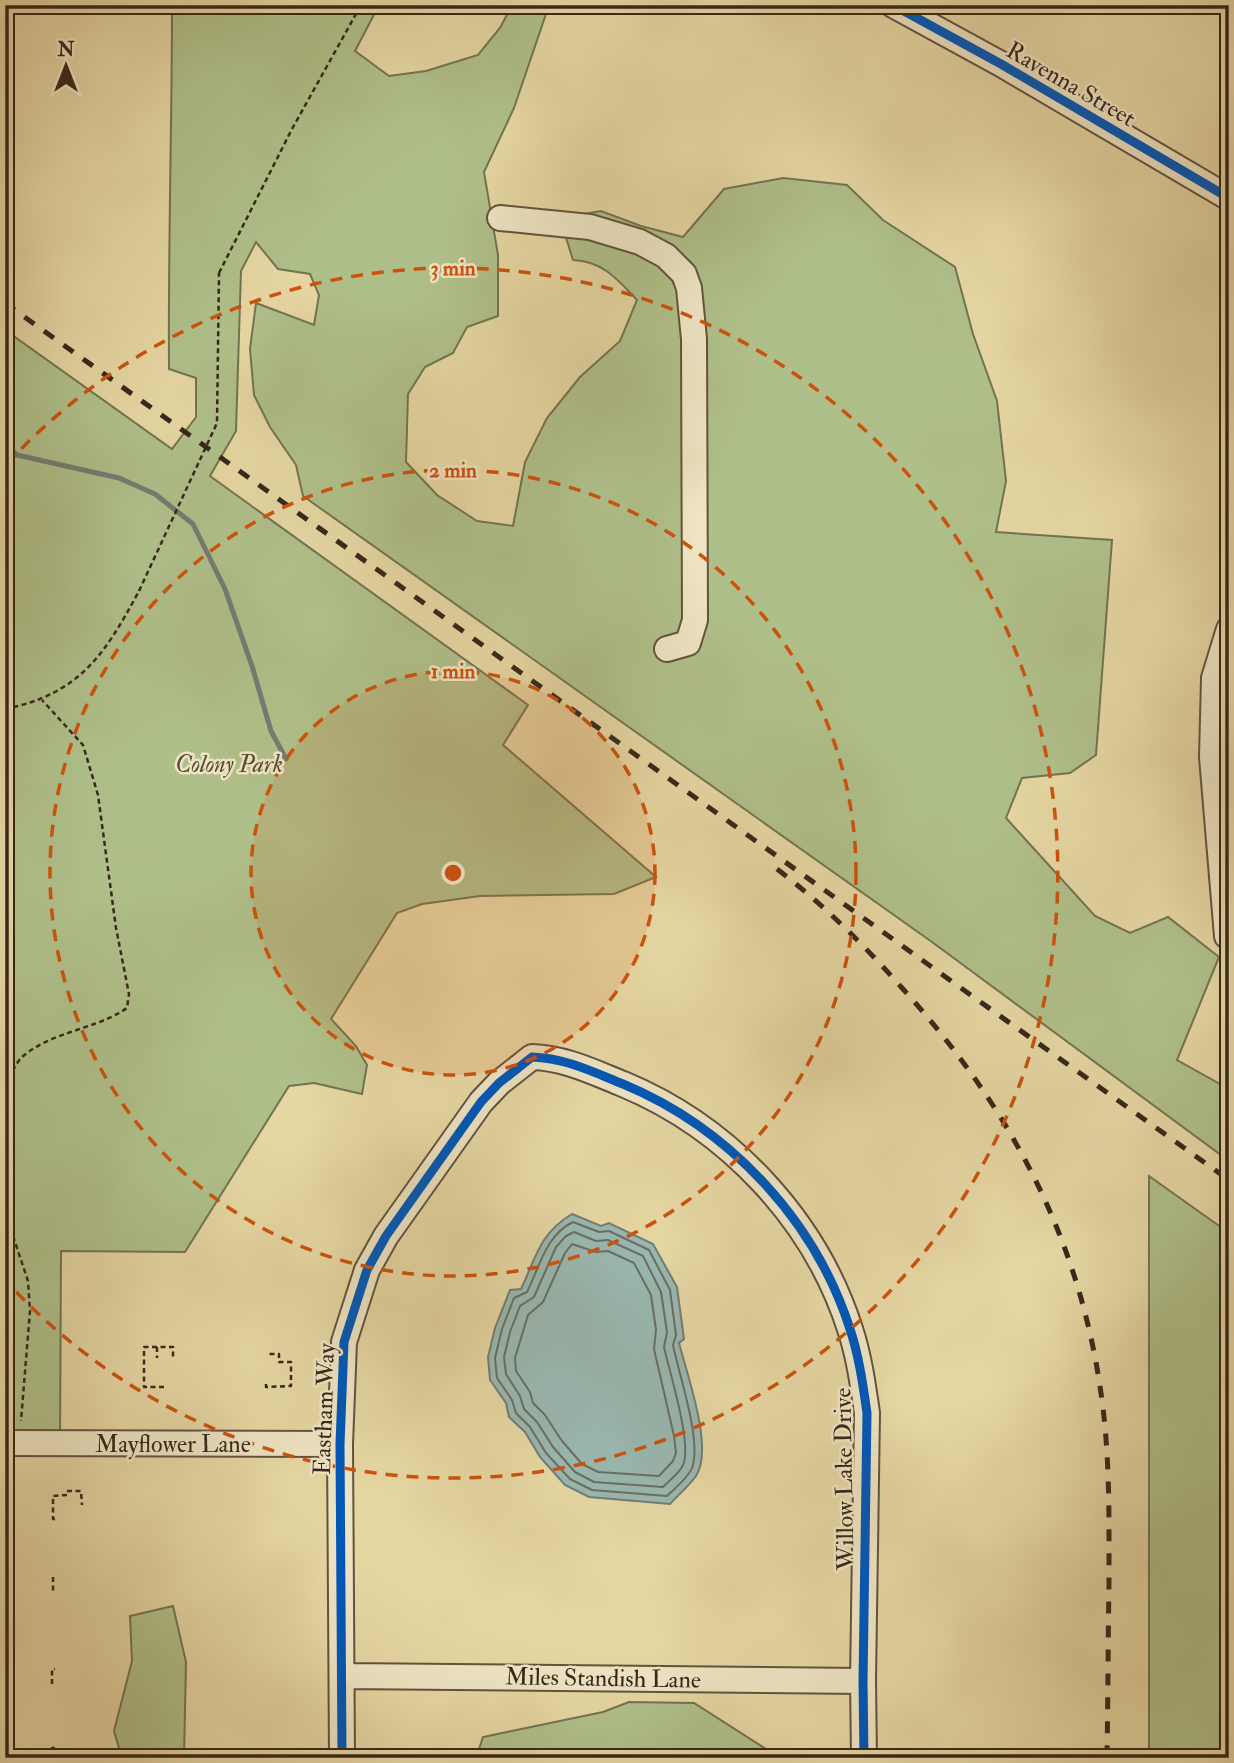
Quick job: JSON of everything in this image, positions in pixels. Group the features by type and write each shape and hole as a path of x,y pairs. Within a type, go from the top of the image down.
{"street":[{"name":"Ravenna Street","path":"893,5 1229,198"},
{"path":"500,218 590,227 640,242 666,256 684,274 689,288 694,340 695,620 688,643 667,649"},
{"path":"1227,936 1212,757 1214,678 1229,629"},
{"name":"Eastham Way","path":"342,1758 340,1444 344,1342 355,1302 386,1236 481,1102 532,1057 550,1058"},
{"name":"Willow Lake Drive","path":"550,1058 568,1062 637,1090 690,1120 732,1152 780,1201 802,1230 828,1274 850,1329 867,1413 864,1758"},
{"name":"Mayflower Lane","path":"13,1436 340,1444"},
{"name":"Miles Standish Lane","path":"343,1676 863,1681"}],"path":[{"path":"5,709 42,700 79,677 112,640 139,591 217,423 219,274 292,129 361,5"},
{"path":"5,1086 21,1058 50,1040 115,1016 127,1008 129,994 116,928 98,795 83,745 42,700"},
{"path":"5,1212 28,1280 30,1311 13,1436"},
{"path":"164,1387 144,1387 144,1348 173,1348 173,1358"},
{"path":"157,1348 157,1358"},
{"path":"266,1384 266,1387 291,1386 291,1362 279,1362 279,1354 268,1356"},
{"path":"55,1519 53,1496 81,1492 82,1505"},
{"path":"53,1577 53,1591 56,1591"},
{"path":"52,1684 52,1669 55,1669"},
{"path":"52,1758 52,1748 55,1748"}],"green space":[{"name":"Colony Park","path":"172,5 272,5 333,14 338,5 379,5 355,51 389,76 426,71 478,55 500,28 512,5 549,5 514,108 484,172 498,255 498,316 467,327 453,353 425,367 408,394 406,462 437,495 477,521 513,526 525,462 547,418 580,377 620,341 637,300 601,268 573,260 560,218 601,211 641,226 683,237 724,189 783,178 847,185 883,220 955,267 973,334 997,401 1006,481 996,532 1112,540 1096,755 1070,773 1022,778 1006,818 1095,916 1130,933 1168,917 1219,957 1177,1060 1229,1089 1229,1161 932,942 303,496 296,465 270,427 254,395 250,349 256,303 314,325 319,295 310,274 278,269 256,242 241,271 236,431 210,476 528,705 503,745 656,877 614,894 480,896 422,904 397,913 331,1019 356,1046 367,1065 362,1094 314,1083 289,1086 185,1252 61,1251 60,1443 5,1443 5,330 172,449 196,417 196,378 169,369"},
{"path":"1149,1176 1229,1233 1229,1758 1149,1758"},
{"path":"173,1606 186,1662 184,1758 122,1758 114,1731 132,1661 130,1616"},
{"path":"629,1702 694,1703 766,1749 773,1758 476,1758 483,1737 603,1712"}],"water":[{"path":"572,1214 601,1226 609,1223 653,1244 677,1287 684,1339 679,1343 693,1392 702,1448 701,1464 696,1476 670,1504 589,1497 565,1485 540,1457 525,1432 509,1417 506,1403 490,1380 488,1357 495,1328 510,1290 521,1289 546,1238 561,1221"}],"waterway":[{"path":"5,445 17,455 119,478 155,494 193,524 225,589 271,731 286,759"}],"railway":[{"path":"5,303 1229,1180"},
{"path":"777,869 858,941 942,1035 978,1083 1009,1132 1037,1183 1060,1236 1079,1290 1093,1348 1105,1430 1109,1517 1107,1758"}],"cycle path":[{"path":"893,5 1001,64 1229,198"},
{"path":"342,1758 340,1444 344,1342 367,1270 386,1236 481,1102 499,1083 532,1057 567,1063 623,1084 662,1103 732,1152 763,1182 791,1215 815,1251 835,1289 856,1350 867,1413 864,1758"}]}
